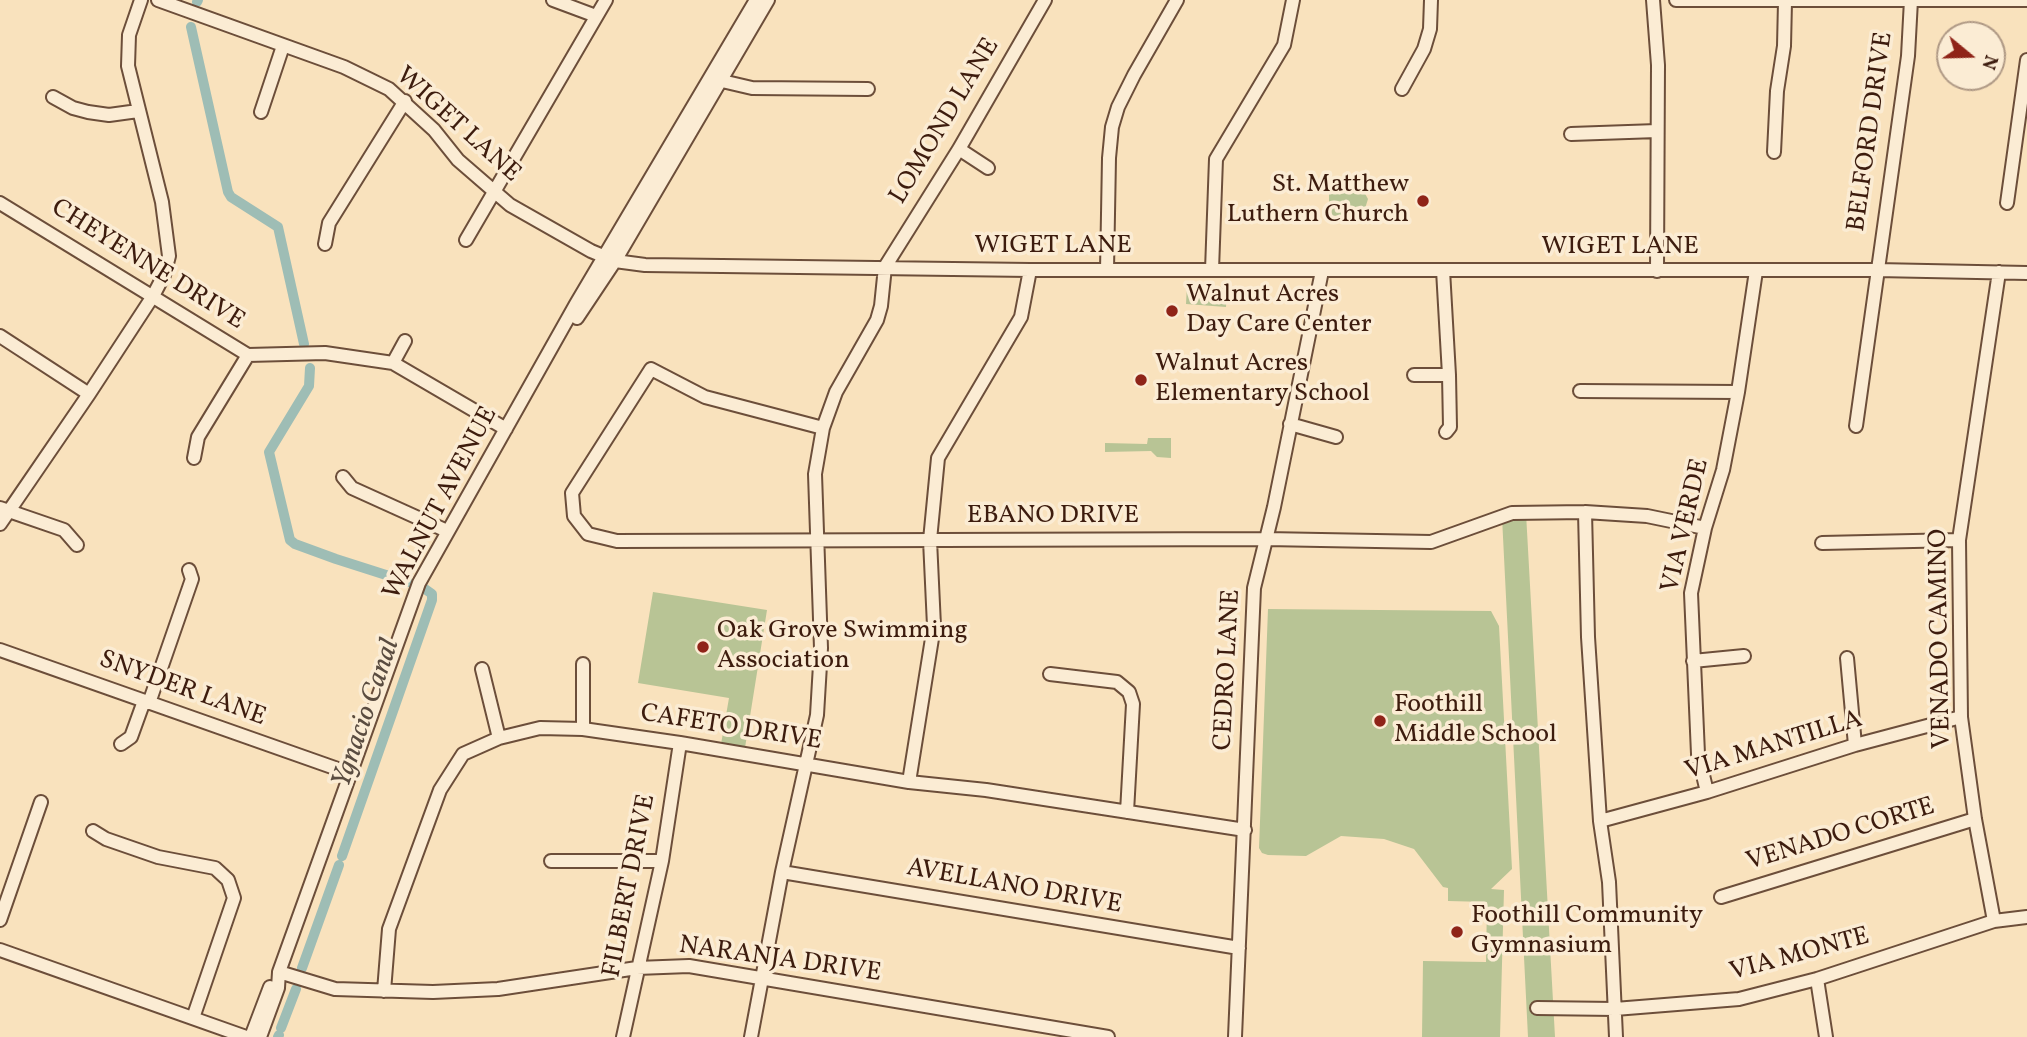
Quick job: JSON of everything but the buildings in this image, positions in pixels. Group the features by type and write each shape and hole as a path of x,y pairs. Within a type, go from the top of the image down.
{"street":[{"path":"0,524 5,509 89,394 164,275 169,256 168,233 128,66 129,35 141,0"},
{"name":"WIGET LANE","path":"158,0 368,78 389,89 434,130 458,160 510,205 610,259 645,265 1030,270 1877,270 2027,273"},
{"path":"553,0 596,16"},
{"path":"466,240 606,0"},
{"name":"WALNUT AVENUE","path":"717,78 756,0"},
{"name":"WALNUT AVENUE","path":"260,1037 278,988 279,972 414,595 447,531 537,376 717,78 768,0"},
{"name":"LOMOND LANE","path":"885,267 959,149 1045,0"},
{"path":"1107,270 1112,127 1118,107 1177,0"},
{"path":"1212,270 1216,159 1284,45 1293,0"},
{"path":"1402,89 1424,50 1430,29 1431,0"},
{"path":"1653,0 1658,65 1657,271"},
{"path":"1676,0 2027,0"},
{"name":"BELFORD DRIVE","path":"1856,426 1908,56 1911,0"},
{"path":"1773,152 1786,2"},
{"path":"261,112 283,46"},
{"path":"2007,203 2027,60"},
{"path":"717,78 752,88 869,89"},
{"path":"53,97 73,108 88,112 109,115 138,111"},
{"path":"325,244 328,223 405,102"},
{"path":"1572,134 1657,131"},
{"path":"959,149 988,167"},
{"name":"CHEYENNE DRIVE","path":"0,203 248,355 325,353 393,363 506,429"},
{"path":"751,1037 782,872 817,715 821,648 815,474 823,428 835,392 877,320 885,267"},
{"path":"909,782 934,626 930,540 938,458 1021,317 1030,270"},
{"path":"1443,270 1450,427 1446,432"},
{"name":"CEDRO LANE","path":"1235,1037 1254,588 1322,271"},
{"name":"VIA VERDE","path":"1707,792 1698,754 1691,593 1705,528 1723,470 1756,271"},
{"name":"VENADO CAMINO","path":"1994,921 1975,819 1961,717 1959,540 1999,272"},
{"path":"0,336 89,394"},
{"path":"393,363 405,341"},
{"path":"194,458 198,437 248,355"},
{"name":"EBANO DRIVE","path":"823,428 705,397 651,369 572,493 574,516 588,534 618,541 1266,539 1431,542 1512,513 1585,512 1647,516 1705,528"},
{"path":"1414,375 1449,375"},
{"path":"1580,391 1738,392"},
{"path":"1290,424 1336,437"},
{"path":"343,477 352,488 447,531"},
{"path":"5,509 64,530 77,545"},
{"path":"1585,512 1588,637 1600,821 1609,882 1616,1037"},
{"path":"1822,543 1959,540"},
{"path":"121,744 131,737 147,702 192,579 189,570"},
{"name":"SNYDER LANE","path":"0,650 349,774"},
{"path":"1693,662 1744,656"},
{"path":"1847,658 1855,744"},
{"path":"583,664 583,729"},
{"path":"482,668 499,738"},
{"path":"1050,674 1117,682 1129,692 1133,704 1127,812"},
{"name":"VIA MANTILLA","path":"1600,821 1707,792 1855,744 1961,717"},
{"name":"CAFETO DRIVE","path":"384,991 389,929 440,790 463,754 499,738 540,728 583,729 680,743 909,782 986,790 1245,830"},
{"name":"FILBERT DRIVE","path":"624,1037 662,861 680,743"},
{"path":"0,920 41,802"},
{"name":"VENADO CORTE","path":"1721,897 1975,819"},
{"path":"93,831 106,839 158,857 215,868 228,880 234,898 192,1018"},
{"path":"551,861 662,861"},
{"name":"AVELLANO DRIVE","path":"782,872 1239,948"},
{"name":"VIA MONTE","path":"1536,1008 1615,1009 1739,999 1817,979 1994,921 2027,917"},
{"path":"0,950 248,1037"},
{"name":"NARANJA DRIVE","path":"279,972 335,989 433,992 498,989 637,968 689,966 1108,1037"},
{"name":"WALNUT AVENUE","path":"248,1037 271,983 279,972"},
{"path":"1817,979 1826,1037"}],"green space":[{"path":"1329,190 1363,190 1368,199 1363,215 1329,216"},
{"path":"1187,285 1227,287 1226,307 1186,304"},
{"path":"1148,438 1171,438 1171,458 1157,457 1151,451 1105,452 1105,443 1147,444"},
{"path":"1526,513 1555,1037 1528,1037 1502,517"},
{"name":"Oak Grove Swimming Association","path":"653,592 767,610 744,754 720,750 729,698 638,683"},
{"path":"1268,609 1491,611 1499,626 1512,869 1491,889 1504,890 1500,1037 1422,1037 1423,961 1486,962 1487,902 1448,901 1448,888 1443,887 1414,849 1384,839 1341,836 1306,856 1268,855 1262,853 1259,848"}],"waterway":[{"name":"Ygnacio Canal","path":"191,27 228,192 231,197 278,227 304,344"},
{"name":"Ygnacio Canal","path":"310,368 309,386 269,452 290,540 336,559 408,582"},
{"name":"Ygnacio Canal","path":"342,856 432,600 432,594 425,589"},
{"name":"Ygnacio Canal","path":"302,968 339,865"},
{"name":"Ygnacio Canal","path":"281,1028 296,989"}],"place":[{"name":"St. Matthew Luthern Church","path":"1423,201"},
{"name":"Walnut Acres Day Care Center","path":"1172,311"},
{"name":"Walnut Acres Elementary School","path":"1141,380"},
{"name":"Oak Grove Swimming Association","path":"703,647"},
{"name":"Foothill Middle School","path":"1380,721"},
{"name":"Foothill Community Gymnasium","path":"1457,932"}]}
